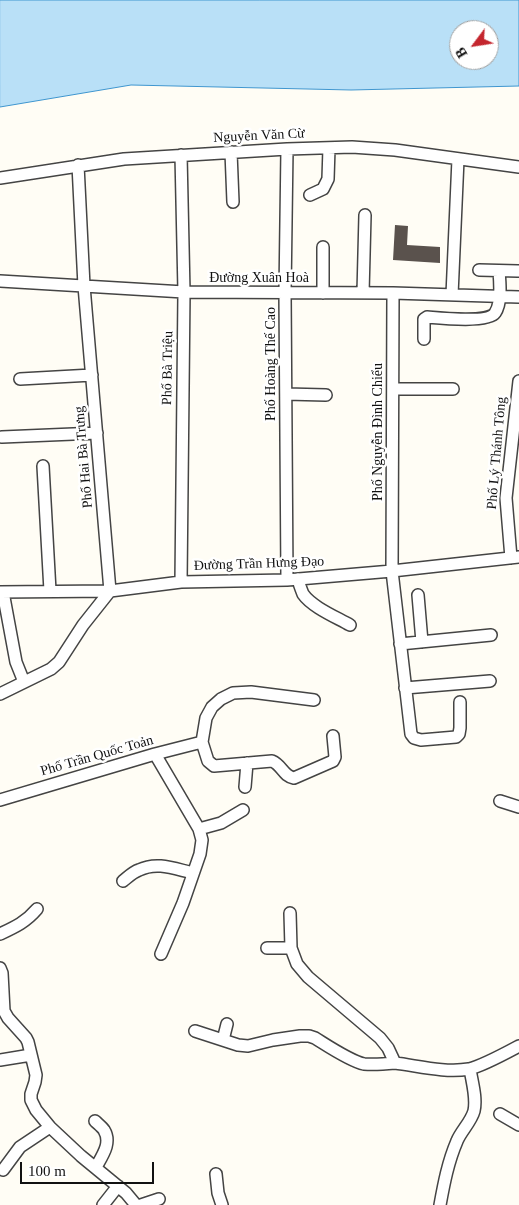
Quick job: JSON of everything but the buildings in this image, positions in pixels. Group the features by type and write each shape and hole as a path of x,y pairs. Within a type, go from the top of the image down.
{"street":[{"name":"Nguyễn Văn Cừ","path":"0,178 124,159 352,147 395,150 519,167"},
{"path":"310,195 323,189 328,179 329,148"},
{"name":"Phố Hoàng Thế Cao","path":"288,149 285,293 292,579"},
{"path":"232,152 233,202"},
{"name":"Phố Bà Triệu","path":"181,155 184,292 182,582"},
{"path":"452,295 458,159"},
{"name":"Phố Hai Bà Trưng","path":"78,165 84,286 110,591"},
{"path":"363,293 364,216"},
{"path":"323,247 323,293"},
{"path":"479,270 518,271"},
{"path":"424,339 424,319 426,317 483,319 491,317 496,313 500,296 499,271"},
{"name":"Đường Xuân Hoà","path":"0,281 184,292 393,293 519,297"},
{"name":"Phố Nguyễn Đình Chiểu","path":"393,293 392,571 411,734 414,738 421,740 456,737 459,734 460,728 460,702"},
{"path":"20,379 92,375"},
{"name":"Phố Lý Thánh Tông","path":"515,558 506,498 516,444 519,381"},
{"path":"393,389 452,389"},
{"path":"286,394 326,395"},
{"path":"2,436 97,433"},
{"path":"43,466 50,591"},
{"name":"Đường Trần Hưng Đạo","path":"1,592 110,591 182,582 292,579 515,558"},
{"path":"292,579 308,600 350,625"},
{"path":"0,694 51,669 59,662 110,591"},
{"path":"1,592 16,662 24,682"},
{"path":"418,595 422,642"},
{"path":"400,644 491,635"},
{"path":"405,688 490,681"},
{"path":"314,700 251,692 233,693 221,699 212,707 206,718 202,742 208,761 214,766 272,761 277,763 288,777 294,778 333,760 335,757 333,736"},
{"name":"Phố Trần Quốc Toản","path":"0,800 202,742"},
{"path":"155,754 199,829 202,840 200,854 183,903 161,954"},
{"path":"245,787 246,763"},
{"path":"500,801 519,807"},
{"path":"199,829 221,824 243,810"},
{"path":"123,881 138,870 152,865 162,865 193,873"},
{"path":"0,934 21,924 37,910"},
{"path":"290,913 291,948 297,964 308,977 380,1038 388,1048 395,1063"},
{"path":"266,948 291,948"},
{"path":"0,968 2,973 4,1012 26,1038 31,1055 36,1082 30,1094 36,1110 50,1127 81,1156 118,1186 135,1204 159,1199"},
{"path":"223,1040 227,1024"},
{"path":"194,1030 238,1045 248,1046 274,1040 309,1036 362,1063 395,1063 450,1070 470,1069 519,1046"},
{"path":"0,1060 31,1055"},
{"path":"440,1205 452,1152 474,1112 475,1099 470,1069"},
{"path":"500,1114 519,1125"},
{"path":"95,1121 104,1130 107,1139 106,1147 96,1167"},
{"path":"3,1170 20,1148 50,1127"},
{"path":"216,1174 218,1193 222,1205"},
{"path":"103,1205 118,1186"}],"water":[{"path":"0,0 519,0 519,86 351,90 131,85 0,107"}]}
